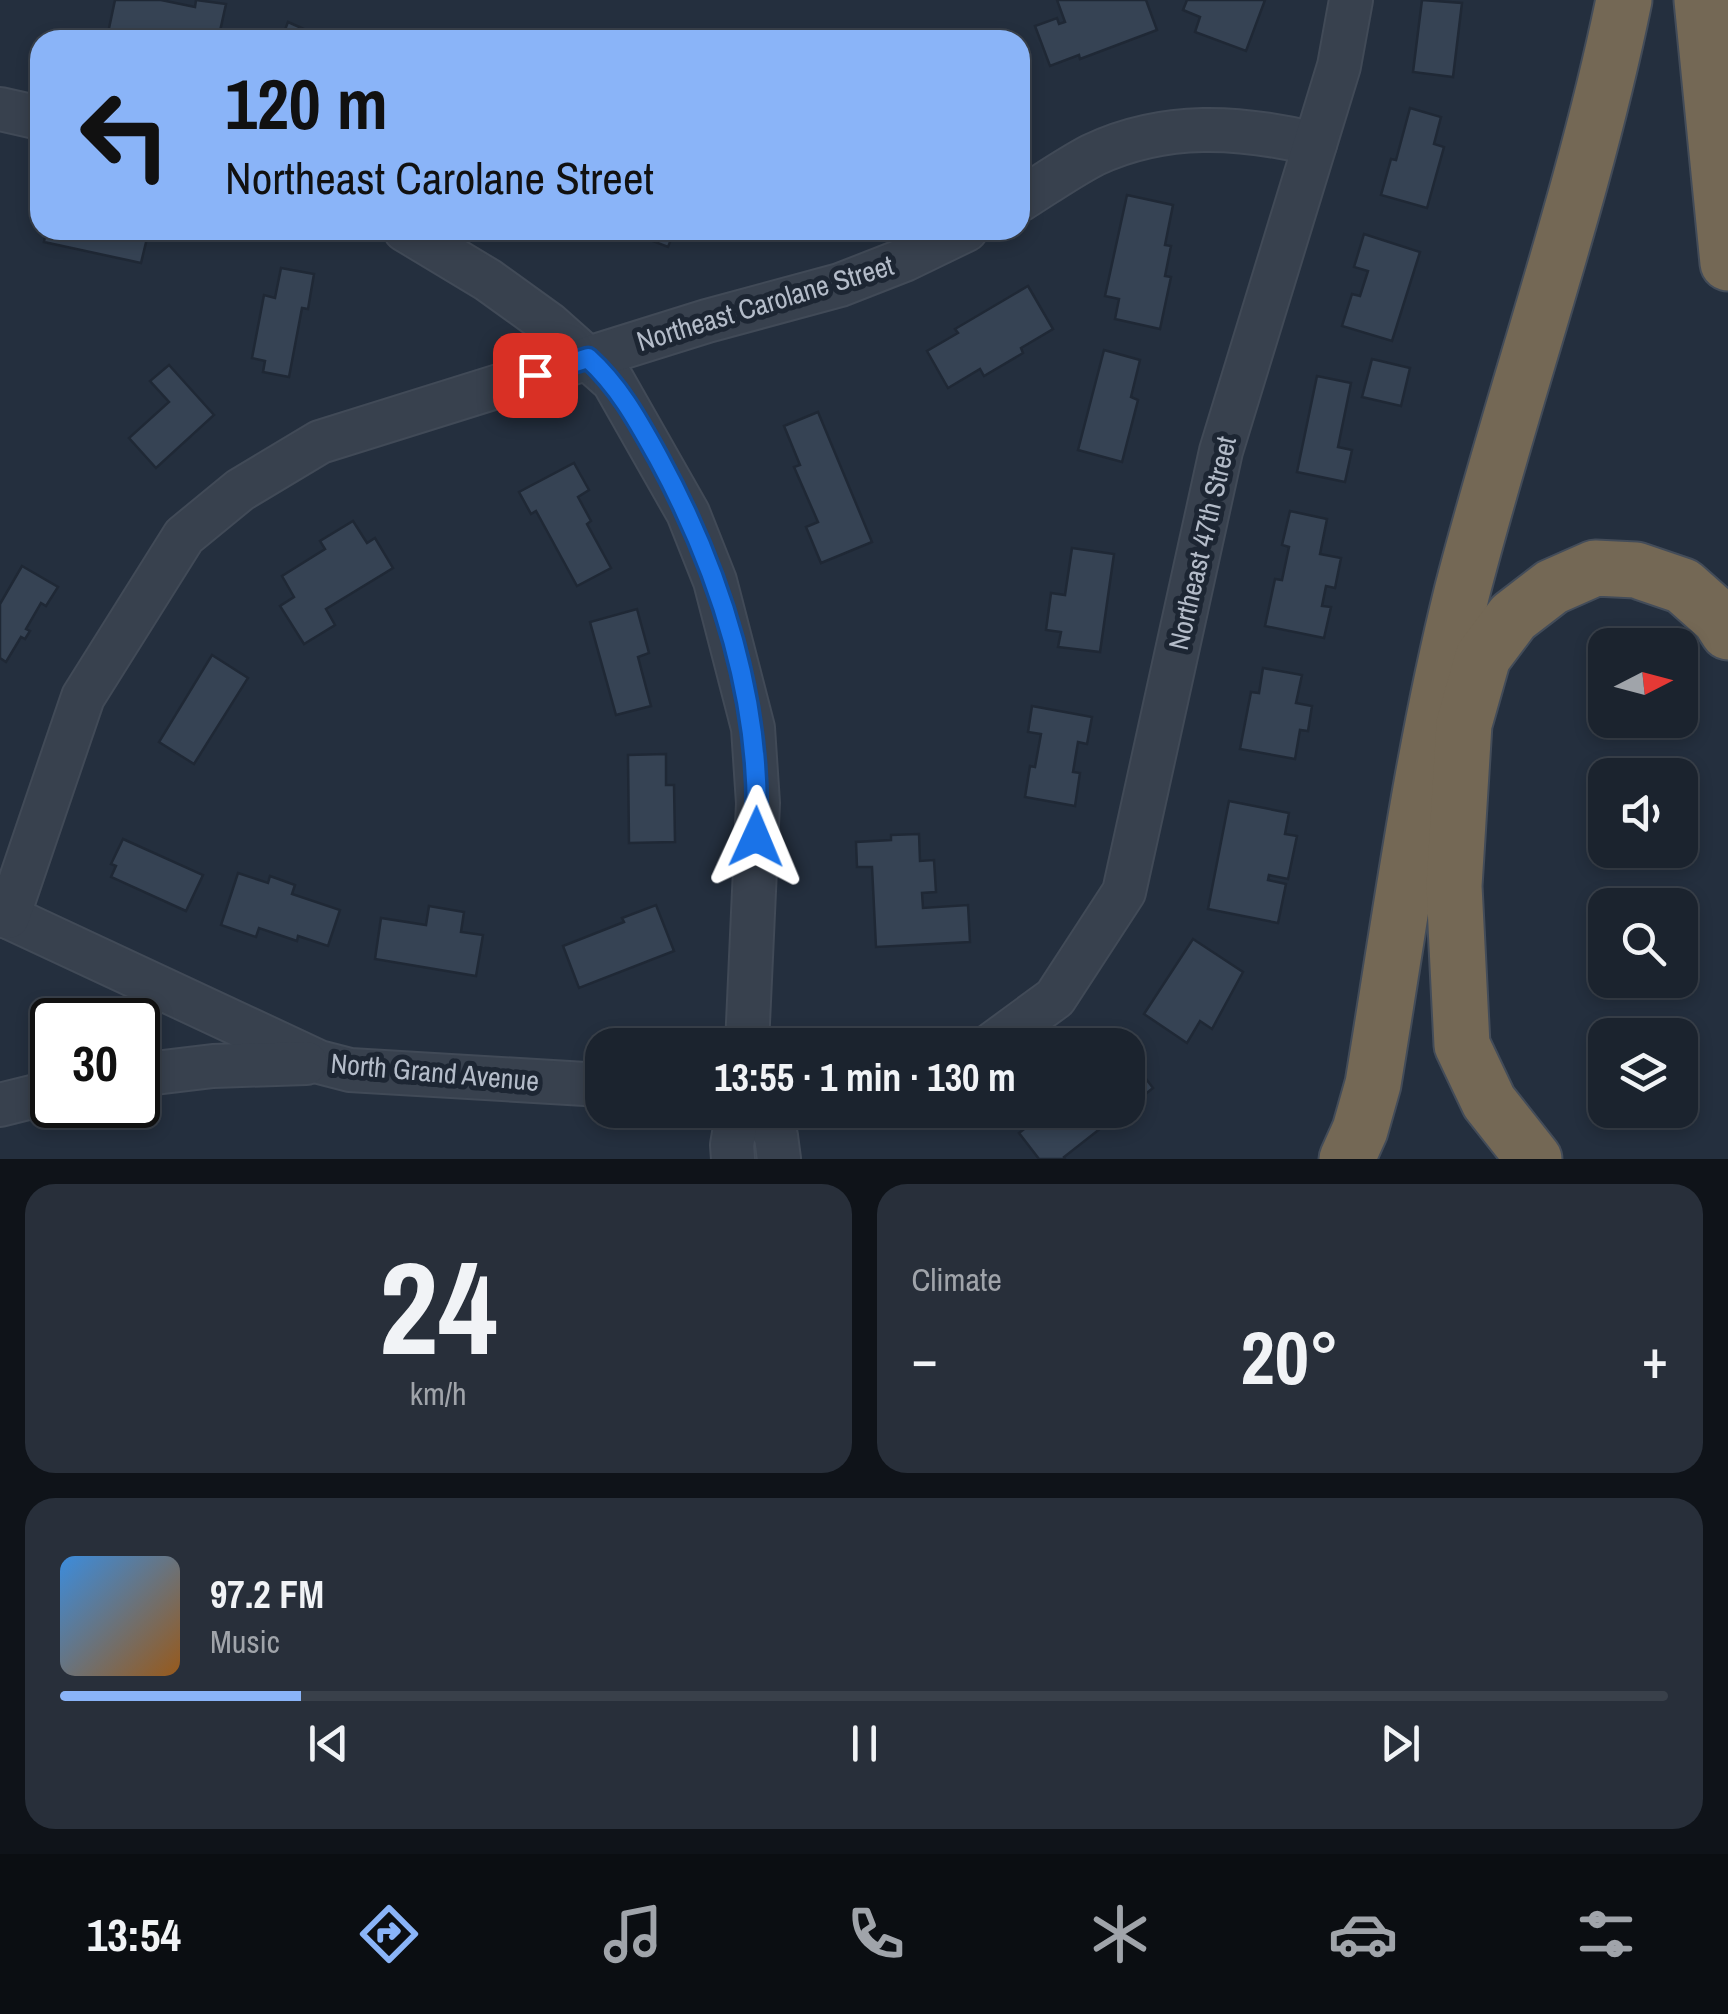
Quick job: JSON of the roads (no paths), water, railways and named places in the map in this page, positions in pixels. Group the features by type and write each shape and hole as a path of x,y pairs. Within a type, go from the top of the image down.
{"highway":[{"path":"1346,1159 1360,1130 1373,1084 1425,766 1461,597 1490,486 1576,201 1624,0"},
{"path":"1702,0 1728,263"},
{"path":"1534,1159 1489,1102 1462,1045 1454,886 1464,724 1483,657 1513,617 1552,587 1595,568 1636,570 1684,586 1719,618 1728,632"}],"street":[{"name":"Northeast 47th Street","path":"1014,1028 1055,998 1124,892 1222,451 1339,66 1352,0"},
{"path":"0,109 30,116"},
{"path":"1030,194 1091,156 1127,141 1166,132 1260,131 1315,144"},
{"path":"422,240 488,280 549,324 618,388 688,513 715,581 753,728 758,803 747,1028"},
{"name":"Northeast Carolane Street","path":"4,915 84,697 184,536 240,490 320,442 629,345 840,285 945,240"},
{"path":"535,375 549,349 549,324"},
{"path":"618,388 618,364 629,345"},
{"name":"North Grand Avenue","path":"4,915 319,1062 350,1070 585,1084"},
{"path":"213,1066 222,1016"},
{"path":"160,1072 319,1062"},
{"path":"0,1105 30,1098"},
{"path":"733,1159 736,1128"},
{"path":"771,1128 778,1159"}]}
